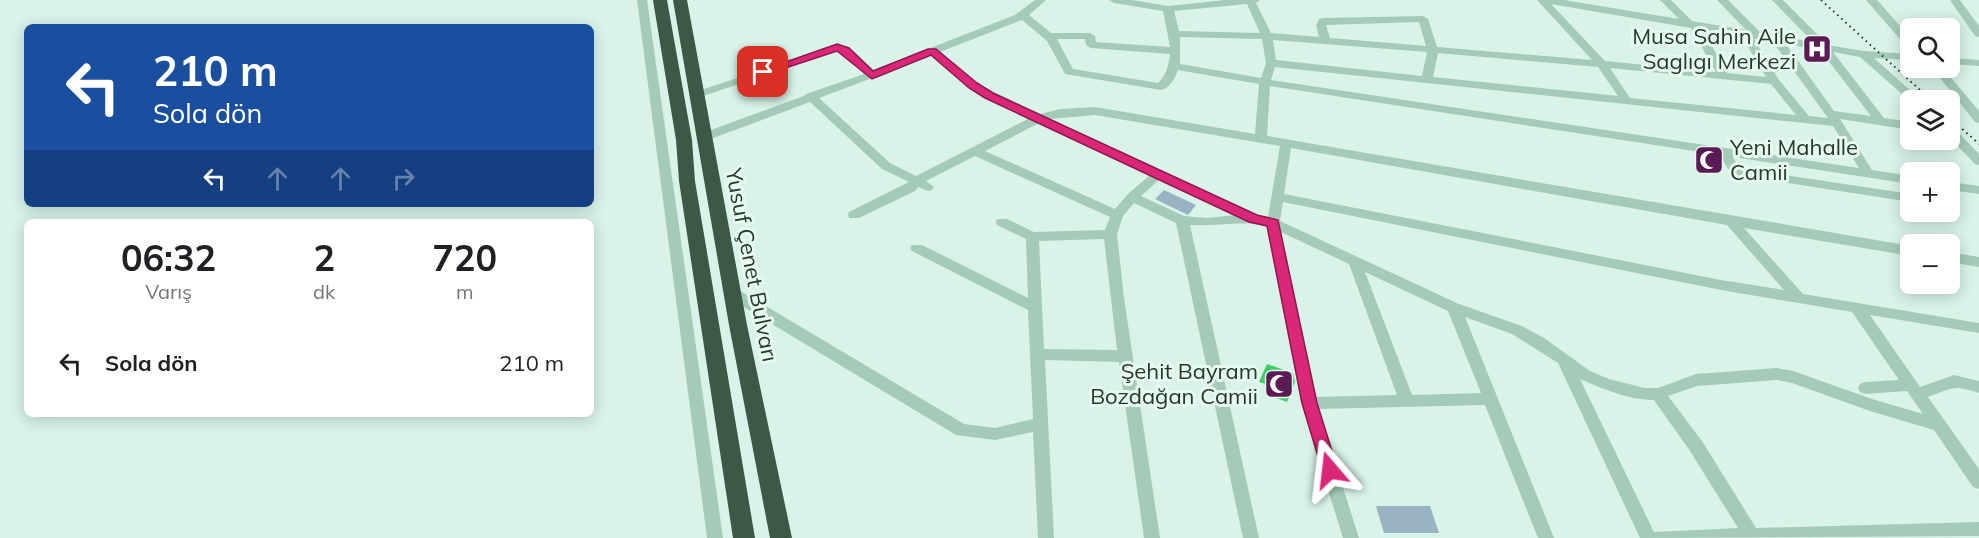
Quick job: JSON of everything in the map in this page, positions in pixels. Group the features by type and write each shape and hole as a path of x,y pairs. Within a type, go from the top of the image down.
{"highway":[{"path":"660,0 684,140 687,181 744,538"},
{"name":"Yusuf Çenet Bulvarı","path":"680,0 732,293 781,538"}],"street":[{"path":"642,0 715,538"},
{"path":"704,137 872,75 1022,15 1041,0"},
{"path":"1114,0 1168,9 1202,3 1252,0 1267,36 1271,63 1265,82 1261,138"},
{"path":"1547,0 1863,54 1900,56"},
{"path":"1547,0 1600,63 1626,100"},
{"path":"1607,0 1617,12"},
{"path":"1665,0 1691,24 1724,77"},
{"path":"1722,0 1751,34 1774,81 1805,119"},
{"path":"1777,0 1822,46 1881,122"},
{"path":"1871,0 1900,33"},
{"path":"1954,0 1979,33"},
{"path":"1022,15 1039,24 1049,36 1062,54 1069,72 1161,87 1175,66 1175,34 1168,9"},
{"path":"1325,41 1321,25 1323,21 1423,19 1433,50 1427,79"},
{"path":"1175,34 1267,36 1600,63 1774,81"},
{"path":"1049,36 1090,36 1091,45 1174,51"},
{"path":"1776,38 1834,119 1868,173"},
{"path":"696,95 837,48 845,50 872,75"},
{"path":"932,51 973,86 989,95 1157,175 1253,218 1273,223 1454,308 1517,330 1539,342 1564,361 1606,384 1645,394 1658,394 1696,380 1777,374 1793,377 1870,405 1936,424"},
{"path":"1863,54 1904,90"},
{"path":"1960,62 1979,63"},
{"path":"1271,63 1805,119 1900,125"},
{"path":"1175,66 1265,82 1900,178"},
{"path":"1946,78 1979,119"},
{"path":"810,96 886,166 928,188"},
{"path":"854,215 911,188 916,181 1040,118 1072,112 1095,111 1261,138 1732,223 1900,249"},
{"path":"1960,141 1979,161"},
{"path":"1286,144 1273,223 1310,403 1351,538"},
{"path":"974,151 1117,215"},
{"path":"1724,151 1735,171 1900,196"},
{"path":"1152,538 1125,356 1110,234 1117,215 1132,197 1157,175"},
{"path":"1960,187 1979,190"},
{"path":"1132,197 1182,220 1206,222 1253,218"},
{"path":"1278,197 1721,285 1979,328"},
{"path":"1182,220 1251,538"},
{"path":"1002,222 1032,237 1110,234"},
{"path":"1732,223 1799,298"},
{"path":"1032,237 1046,538"},
{"path":"917,248 1035,308"},
{"path":"1960,259 1979,262"},
{"path":"1354,260 1407,402"},
{"path":"732,293 961,430 994,435 1041,424"},
{"path":"1454,308 1546,538"},
{"path":"1857,308 1936,424 1979,482"},
{"path":"1038,354 1125,356"},
{"path":"1564,361 1648,538"},
{"path":"1865,388 1934,390 1945,383 1959,379 1979,387"},
{"path":"1658,394 1696,446 1753,538"},
{"path":"1310,403 1490,399"},
{"path":"1658,538 1945,535 1979,530"}],"shaded area":[{"path":"1164,190 1196,205 1188,215 1155,199"},
{"path":"1376,506 1430,506 1439,533 1384,533"}],"building":[{"name":"Yeni Mahalle Camii","path":"1699,154 1719,157 1722,163 1719,171 1695,163"},
{"name":"Şehit Bayram Bozdağan Camii","path":"1267,364 1293,373 1295,382 1287,402 1266,394 1269,385 1259,382"}],"railway":[{"path":"1821,0 1920,90"},
{"path":"1960,127 1979,144"}],"place":[{"name":"Musa Sahin Aile Saglıgı Merkezi","path":"1817,49"},
{"name":"Yeni Mahalle Camii","path":"1709,160"},
{"name":"Şehit Bayram Bozdağan Camii","path":"1279,384"}],"route":[{"path":"763,72 830,49 840,48 872,75 932,51 973,86 989,95 1157,175 1253,218 1273,223 1310,403 1330,470"}]}
